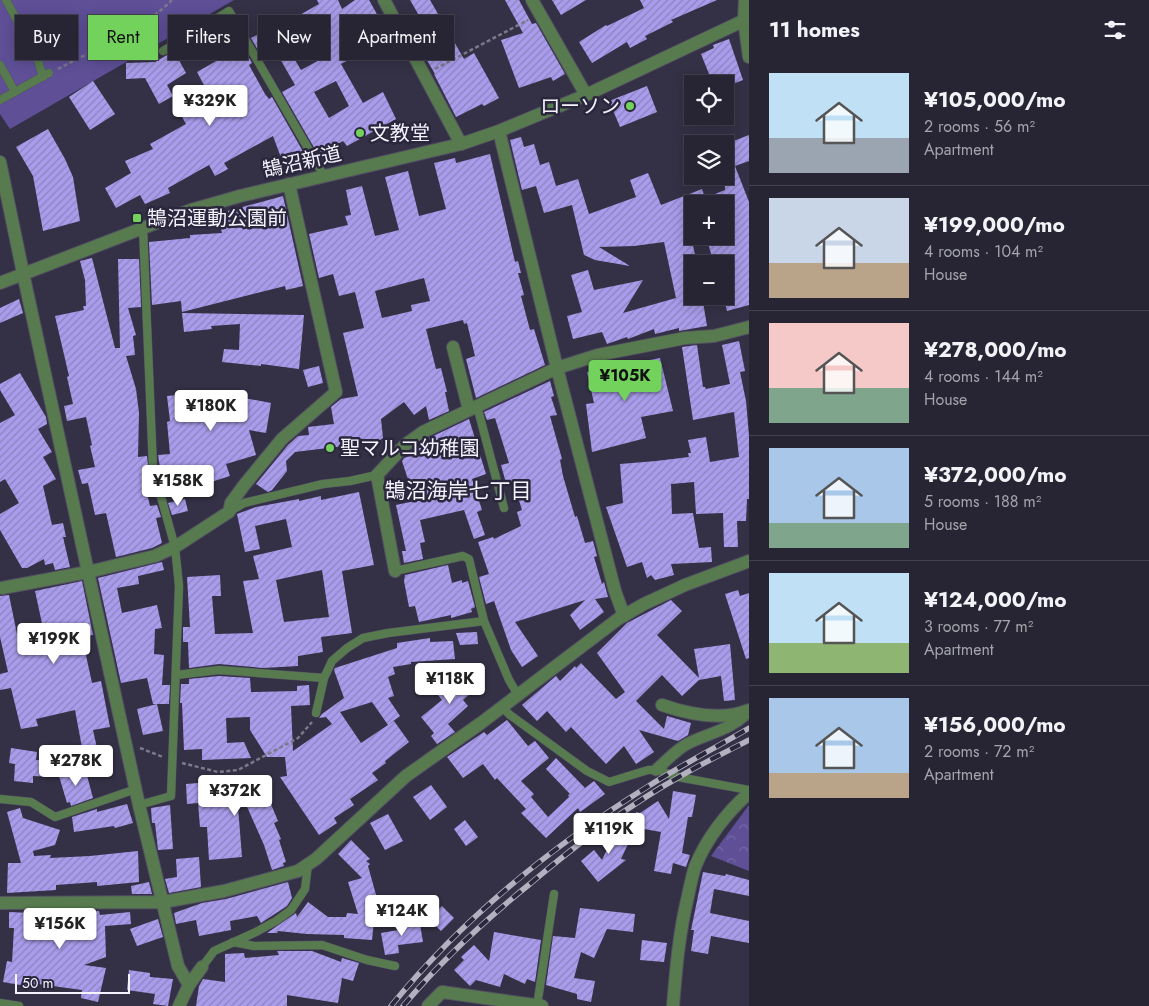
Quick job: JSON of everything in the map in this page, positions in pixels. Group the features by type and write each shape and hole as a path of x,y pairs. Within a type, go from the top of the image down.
{"street":[{"path":"384,0 461,144"},
{"path":"532,0 586,95"},
{"path":"745,0 749,58"},
{"name":"鵠沼新道","path":"0,283 191,210 289,184 461,144 499,132 586,95 746,19"},
{"path":"499,132 557,368 624,616"},
{"path":"0,162 139,805 178,966 190,985"},
{"path":"1,588 88,572 156,556 175,547 229,512 231,503 282,439 336,392 289,184"},
{"path":"395,571 377,476 412,439 557,368 598,356 685,338 714,336 749,327"},
{"path":"453,347 473,408"},
{"path":"0,902 162,902 224,891 298,871 406,776 624,616 644,604 685,585 749,561"},
{"path":"662,705 684,712 710,714 749,711"},
{"path":"656,770 685,745 722,730 742,719 749,711"},
{"path":"674,1006 681,926 695,868 716,830 749,792"},
{"path":"179,1006 202,967"},
{"path":"428,1006 442,992 542,1006"}],"lane":[{"path":"0,100 46,75 6,0"},
{"path":"164,51 230,11 324,176"},
{"path":"0,64 15,92"},
{"path":"139,805 171,796 179,586 175,547 153,468 143,228"},
{"path":"473,408 504,508"},
{"path":"229,512 244,504 323,484 377,476"},
{"path":"395,571 463,556 469,559 484,621 509,680 518,695"},
{"path":"316,713 324,678 335,658 363,638 484,621"},
{"path":"176,674 219,670 324,678"},
{"path":"502,707 510,715 587,771 609,782 648,770 656,770 678,777 749,792"},
{"path":"0,799 31,802 55,817 136,789"},
{"path":"202,967 214,951 276,921 290,910 305,890 308,864"},
{"path":"537,1006 554,894"},
{"path":"233,942 254,946 322,945 367,960 395,966"},
{"path":"0,1003 20,1006"}],"path":[{"path":"46,75 138,27 162,10 172,0"},
{"path":"423,75 539,14"},
{"path":"126,743 172,760 218,772 238,770 298,738 312,724 316,713"}],"green space":[{"path":"0,0 234,0 208,15 168,15 168,38 158,44 158,15 88,15 88,60 130,60 10,129 0,114"},
{"path":"749,805 749,871 711,856"}],"building":[{"path":"317,0 338,0 342,9 355,0 369,0 377,15 340,15 340,60 348,60 341,64 363,103 383,92 396,119 347,146 343,141 321,153 319,150 316,151 282,92 295,85 281,60 295,60 301,70 319,60 330,60 330,15 300,15 319,4","holes":["336,81 349,106 329,118 314,92"]},
{"path":"410,0 430,0 439,15 419,15"},
{"path":"505,0 519,0 532,24 536,23 565,74 553,81 551,77 519,88 501,40 523,33"},
{"path":"552,0 586,0 561,15"},
{"path":"640,0 717,0 671,20 673,22 645,36 647,39 630,48 627,42 592,63 579,42 606,25 644,8"},
{"path":"258,34 258,50 251,38"},
{"path":"729,39 743,80 734,84 734,75 709,75 701,54 714,48 713,45"},
{"path":"454,42 464,59 474,53 499,98 456,117 427,60 454,60"},
{"path":"168,54 168,60 179,60 186,73 167,85 173,96 159,104 145,78 126,79 126,63 155,62"},
{"path":"248,56 252,63 249,65 265,94 269,99 272,97 305,155 283,163 273,136 224,163 228,169 215,176 209,165 168,188 170,193 145,204 140,195 116,208 105,188 131,173 125,161 153,149 150,144 186,124 176,106 206,89 197,72 218,60 248,60"},
{"path":"93,81 115,114 90,130 69,97"},
{"path":"647,86 657,112 620,127 609,101"},
{"path":"48,129 73,177 80,221 43,231 33,176 16,147"},
{"path":"749,135 749,161 735,166 749,202 749,305 727,311 725,305 734,305 734,255 711,255 709,245 734,245 734,195 712,195 725,190 725,185 734,185 734,141"},
{"path":"521,137 524,147 534,144 540,165 549,162 556,186 578,179 589,214 636,197 630,180 648,173 661,205 684,196 684,245 693,245 695,255 684,255 684,305 704,305 707,326 679,331 679,328 655,334 654,329 628,339 627,337 607,344 602,332 573,339 567,316 582,312 571,275 588,270 594,290 643,280 623,313 676,298 664,242 634,246 599,247 630,266 595,260 584,255 572,205 544,213 536,186 522,190 510,140"},
{"path":"490,154 515,262 518,261 521,273 518,273 524,295 521,296 530,330 534,329 545,365 476,398 466,359 475,356 467,323 464,324 463,320 426,329 436,369 441,368 447,392 445,392 449,411 429,420 426,406 414,415 404,402 381,419 383,438 377,442 295,452 286,461 287,471 272,490 268,492 256,484 288,445 298,436 309,435 308,427 334,424 331,407 341,399 358,396 343,333 364,328 355,292 339,296 333,274 319,278 309,234 348,225 345,216 351,215 346,190 362,186 375,236 399,230 385,177 408,171 419,216 446,209 434,163 455,158 456,163","holes":["424,278 430,301 411,305 412,311 382,318 375,291"]},
{"path":"702,189 704,195 687,195"},
{"path":"283,196 303,286 286,290 285,286 182,312 181,301 152,305 149,242 190,238 190,235 222,233 217,214"},
{"path":"92,258 115,348 120,348 118,259 139,259 141,307 128,308 136,335 133,336 135,355 126,356 136,389 139,413 138,457 147,456 149,476 143,477 150,506 157,505 161,517 156,518 162,543 152,548 116,557 106,513 95,515 88,483 82,484 78,470 95,467 90,446 92,445 86,417 67,421 64,406 73,404 67,377 69,376 55,316 84,310 83,306 86,306 85,280 80,261"},
{"path":"19,299 23,313 0,323 0,308"},
{"path":"182,313 304,315 299,369 261,364 261,366 222,362 224,349 239,350 240,324 211,326 212,329 184,332"},
{"path":"739,341 745,371 740,372 746,401 749,436 749,499 747,499 746,521 737,521 738,547 724,547 723,513 696,514 694,482 671,484 672,514 693,513 699,548 711,547 712,562 671,564 674,575 655,580 651,575 647,578 642,562 627,567 606,507 623,503 620,464 689,457 688,453 691,453 688,440 706,437 710,462 739,457 734,412 693,420 682,347 697,345 703,387 706,389 730,384 722,345"},
{"path":"660,358 673,411 641,417 646,438 592,452 586,404 594,403 587,372"},
{"path":"319,366 323,383 308,387 303,370"},
{"path":"20,373 46,417 47,424 38,429 52,452 43,457 56,479 43,486 52,525 63,523 66,537 63,537 70,567 55,570 53,563 45,565 44,559 27,568 22,568 0,530 0,514 19,503 5,479 0,482 0,423 15,415 0,390 0,384"},
{"path":"550,381 554,396 551,397 557,415 550,416 562,459 560,460 563,476 585,543 593,541 597,556 594,557 608,597 595,599 604,612 580,630 570,615 585,600 515,622 538,656 522,667 511,650 494,601 486,604 479,577 489,574 478,542 493,537 494,539 521,526 517,512 522,510 513,481 506,483 501,465 509,463 495,418 487,420 484,412"},
{"path":"218,391 218,393 271,403 266,433 249,430 256,455 226,464 230,476 208,483 205,470 161,475 158,455 170,454 167,422 170,421 167,396"},
{"path":"469,419 486,474 472,479 482,510 477,512 485,535 474,539 464,510 420,520 425,542 420,543 423,559 404,563 402,551 406,551 396,505 415,501 402,461 404,458 415,454 414,450 431,444 429,438"},
{"path":"359,492 374,565 342,571 352,633 321,637 323,652 298,656 298,666 263,668 219,664 189,668 188,642 183,642 183,627 190,627 187,577 220,575 221,596 212,596 215,634 253,633 243,581 259,579 253,556 292,547 286,519 255,526 260,549 245,552 237,514 256,507 299,499 299,501 321,496 321,500","holes":["322,570 329,617 284,622 276,580"]},
{"path":"185,499 188,511 172,515 168,503"},
{"path":"162,562 164,570 138,576 139,584 117,588 122,613 157,605 162,628 155,629 154,654 164,655 162,685 170,685 169,704 153,704 147,678 121,683 98,578"},
{"path":"448,565 452,583 462,580 462,583 468,581 475,607 471,609 472,612 451,618 451,615 419,622 415,606 409,607 404,581 405,575"},
{"path":"82,581 93,635 82,637 92,683 101,681 110,727 93,730 101,766 86,769 75,710 36,719 38,726 21,729 11,688 0,690 0,674 8,672 0,637 0,596 9,595 17,634 43,628 35,591"},
{"path":"738,590 740,596 749,593 749,658 746,659 725,594"},
{"path":"671,600 682,611 657,635 699,678 694,649 730,644 735,700 724,701 721,676 699,680 682,696 662,675 636,701 664,729 667,716 691,723 688,735 678,741 639,730 654,752 636,764 624,746 606,764 571,727 566,732 547,711 537,721 522,705 556,676 560,681 575,666 576,668 581,663 616,699 625,692 597,653 627,623"},
{"path":"477,632 478,644 460,645 456,633"},
{"path":"430,638 430,642 453,641 455,659 411,662 411,664 393,667 395,674 388,677 394,696 388,698 400,716 388,725 394,721 409,742 372,773 378,780 350,799 354,805 334,818 337,823 319,835 280,777 287,776 285,757 267,757 250,730 250,717 226,718 227,743 244,742 251,758 202,760 202,749 184,750 182,703 180,703 181,684 189,684 189,679 219,676 250,678 251,692 297,691 297,686 309,685 310,705 291,706 293,751 332,724 326,717 319,718 344,698 334,670 335,668 397,648 397,643","holes":["372,702 388,725 361,743 340,712"]},
{"path":"471,670 481,684 463,700 468,706 448,724 455,732 437,744 431,736 434,733 421,717 442,700 434,690 455,672 456,684"},
{"path":"157,704 163,731 143,735 137,709"},
{"path":"507,720 528,746 535,741 549,758 521,781 534,794 531,797 548,817 570,794 546,769 556,758 585,788 594,781 605,794 580,812 578,808 546,838 521,813 526,809 497,778 495,780 483,764 463,778 447,757 484,732 487,735"},
{"path":"11,748 37,752 36,760 55,761 54,777 33,776 33,783 14,781 15,764 9,763"},
{"path":"85,768 93,798 71,806 70,802 67,803 59,776"},
{"path":"260,778 278,821 274,823 281,839 279,840 286,862 283,863 284,866 272,870 264,845 236,782 242,857 209,860 207,827 200,827 198,803 187,804 186,784"},
{"path":"431,785 447,807 430,820 413,797"},
{"path":"673,791 696,795 692,817 688,817 682,853 690,855 686,867 673,863 671,874 654,871 661,832 633,827 636,812 640,813 658,801 669,819"},
{"path":"127,804 133,823 115,828 114,826 74,832 72,817 97,809 97,812"},
{"path":"170,805 173,849 158,850 151,808"},
{"path":"20,808 23,818 60,830 55,845 33,851 34,856 51,855 50,858 138,851 139,882 97,886 97,882 56,885 56,890 7,893 8,863 21,863 7,812"},
{"path":"388,814 403,841 385,850 370,823"},
{"path":"465,820 478,837 466,846 454,829"},
{"path":"619,824 634,831 621,859 626,860 598,882 581,861 594,850 602,860"},
{"path":"351,840 370,859 366,861 370,864 368,866 378,902 376,902 372,940 344,938 344,935 278,931 277,933 267,933 296,913 297,917 308,902 328,917 346,917 347,913 358,914 348,882 362,878 338,854"},
{"path":"199,857 201,887 169,893 165,879 177,877 176,859"},
{"path":"703,872 725,876 726,874 749,880 749,896 714,889 710,913 749,921 749,943 711,936 708,954 691,951 694,930 691,930"},
{"path":"149,882 152,894 132,894 131,886"},
{"path":"288,882 292,898 287,906 261,923 257,916 230,921 231,930 199,936 196,920 176,924 174,913 202,903 226,899"},
{"path":"442,906 454,918 441,931 429,919"},
{"path":"580,908 635,914 633,932 607,929 594,958 581,952 574,978 595,981 591,1002 577,999 577,994 546,985 553,936 575,938"},
{"path":"99,911 100,915 130,912 131,924 105,926 106,957 84,965 106,968 98,1002 81,998 82,990 38,984 37,988 3,982 7,961 12,962 14,928 9,928 9,912 54,914 54,916"},
{"path":"419,918 423,942 398,945 399,953 385,955 381,933 404,929 403,921"},
{"path":"158,919 163,937 137,946 130,929"},
{"path":"494,932 541,940 535,982 527,979 525,984 504,974 500,987 476,980 470,986 454,970 464,960 461,957 474,945 489,961"},
{"path":"642,940 667,943 664,962 640,960"},
{"path":"277,951 312,951 341,962 342,958 359,963 353,981 342,978 338,1003 287,995 287,1006 196,1006 199,986 203,979 225,982 225,954 244,953 245,958 279,955"},
{"path":"129,970 150,973 150,977 173,979 168,1006 153,1004 155,994 127,990"}],"railway":[{"path":"391,1006 448,943 478,914 543,859 647,787 749,728"},
{"path":"403,1006 448,957 480,926 584,840 621,813 659,789 696,767 749,740"}],"place":[{"name":"ローソン","path":"630,106"},
{"name":"文教堂","path":"360,133"},
{"name":"鵠沼運動公園前","path":"137,218"},
{"name":"聖マルコ幼稚園","path":"330,448"}],"district":[{"name":"鵠沼海岸七丁目","path":"458,491"}]}
